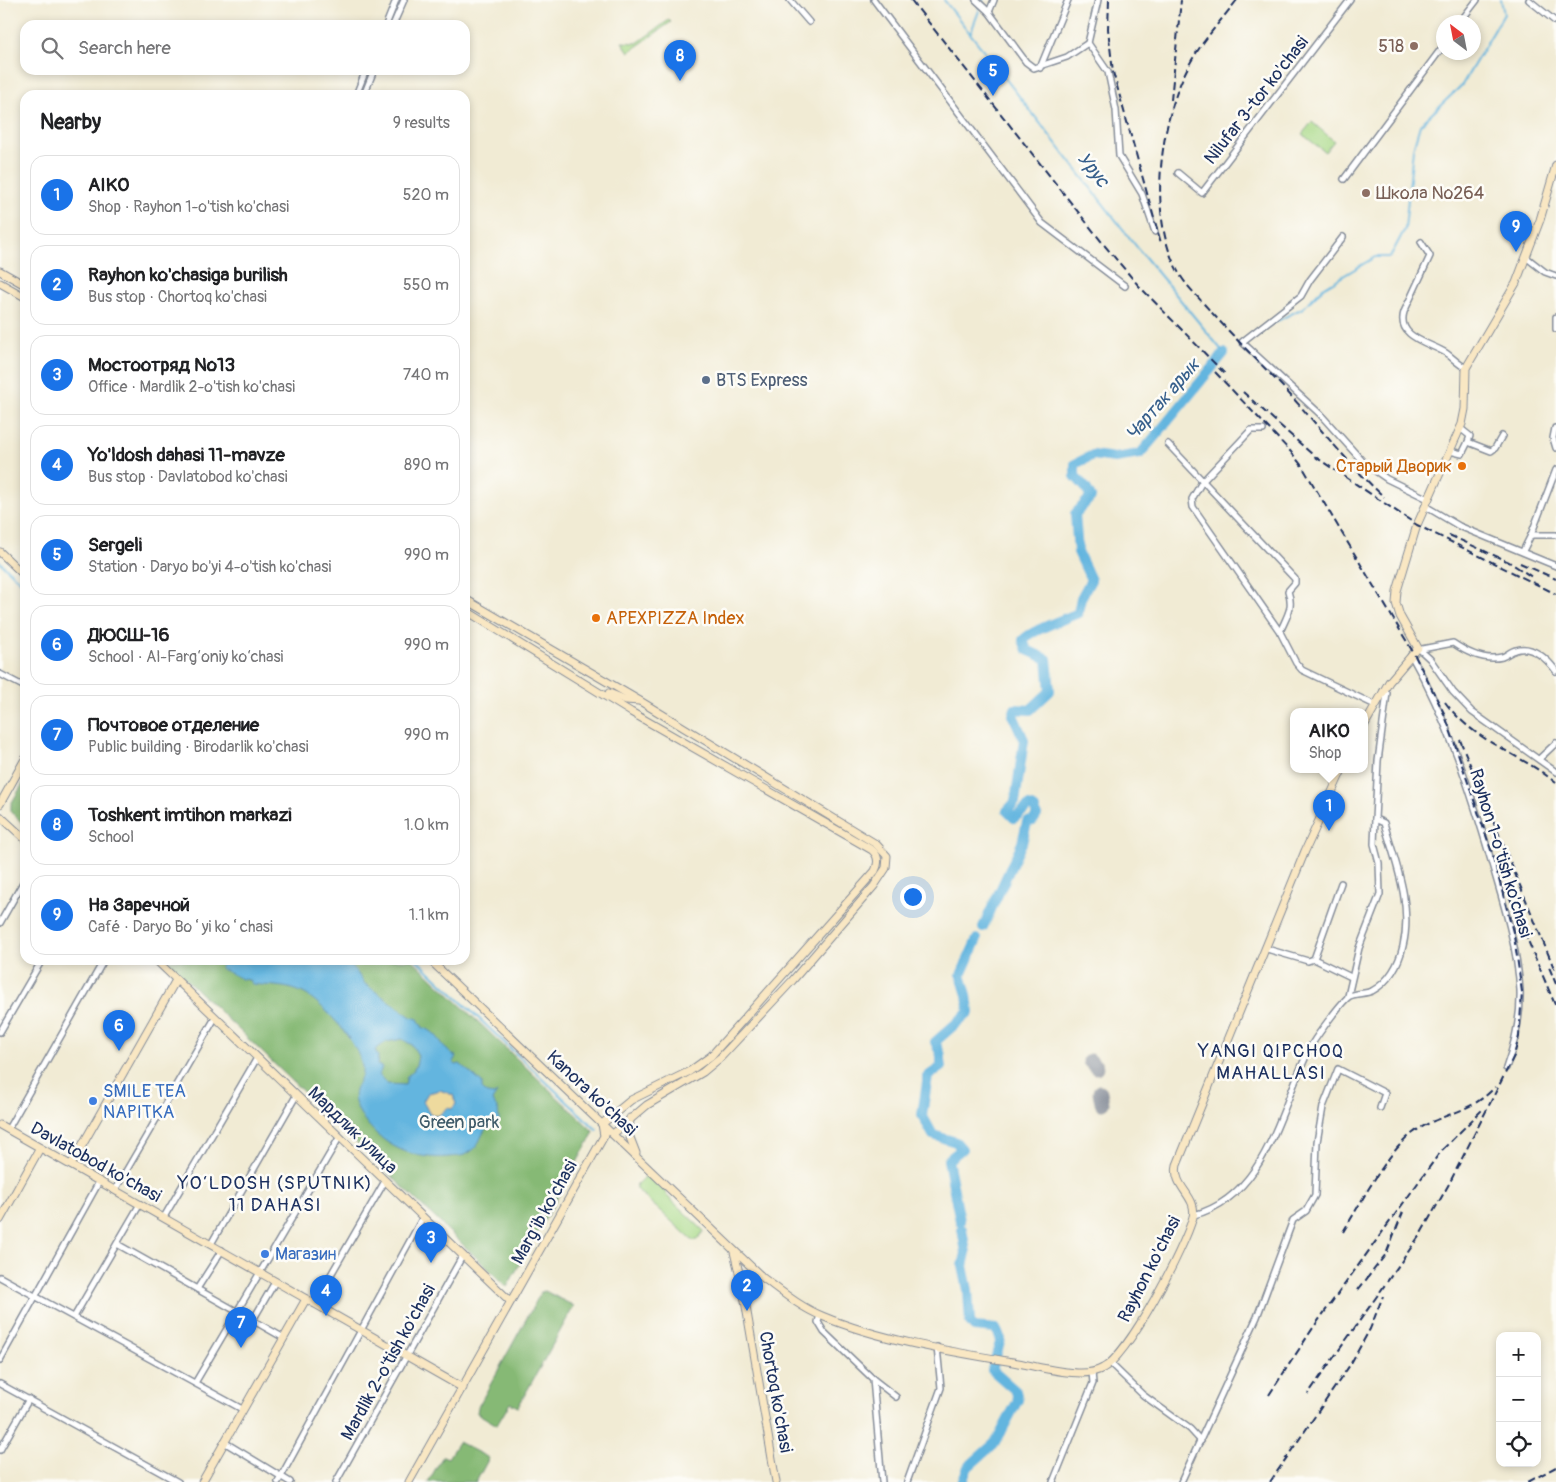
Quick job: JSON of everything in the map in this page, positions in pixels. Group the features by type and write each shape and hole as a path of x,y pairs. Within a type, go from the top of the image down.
{"street":[{"path":"388,20 396,0"},
{"path":"395,20 404,0"},
{"path":"790,0 809,22"},
{"path":"874,0 1042,223 1125,286"},
{"path":"976,0 989,12 1026,62 1034,68 1040,68 1067,57 1088,43 1098,0"},
{"path":"989,12 994,0"},
{"path":"1040,68 1068,0"},
{"name":"Nilufar 3-tor ko'chasi","path":"1178,173 1202,193 1350,0"},
{"path":"1465,15 1477,0"},
{"path":"1530,0 1556,22"},
{"path":"1088,43 1108,72 1116,110 1119,156 1142,194 1154,232"},
{"path":"1344,179 1436,56"},
{"path":"358,90 364,75"},
{"path":"366,90 372,75"},
{"path":"1556,166 1540,220 1509,297 1466,368 1465,409 1460,428 1427,502 1399,580 1396,597 1400,616 1420,649 1467,707 1556,772"},
{"path":"1343,237 1310,280 1301,296 1242,342 1320,414 1364,462 1387,479 1427,502 1459,526 1556,566"},
{"path":"1421,242 1430,256 1404,312 1403,322 1409,334 1447,353 1466,368"},
{"path":"1526,258 1545,272 1556,276"},
{"path":"0,271 20,282"},
{"path":"0,283 20,293"},
{"path":"1556,317 1556,329"},
{"path":"1450,451 1462,454 1468,442 1470,436 1460,428"},
{"path":"1555,428 1553,438 1556,448"},
{"path":"1263,430 1251,430 1202,482 1192,499 1193,507 1280,632 1296,663 1302,670 1375,705"},
{"path":"1468,442 1493,451 1502,436"},
{"path":"1168,444 1295,578 1295,583 1288,591 1292,605 1280,632"},
{"path":"1522,551 1531,535 1556,470"},
{"path":"1531,535 1556,535"},
{"path":"0,552 20,571"},
{"path":"470,602 640,701 876,844 886,854 887,862 884,872 792,981 716,1063 647,1105 613,1134 604,1136 602,1124 631,1100 690,1070 711,1056 875,871 878,857"},
{"path":"470,613 599,690 632,712 872,850 878,857"},
{"path":"1368,718 1383,691 1410,655 1420,649 1453,643 1466,652 1483,657 1501,657 1516,650 1529,649 1550,662 1556,671"},
{"name":"Rayhon 1-o'tish ko'chasi","path":"1410,655 1432,695 1449,735 1483,831 1512,931 1520,991 1517,1037 1506,1068"},
{"path":"0,674 20,684"},
{"path":"599,690 626,700 640,701"},
{"path":"1375,819 1384,823 1405,900 1404,945 1390,976 1371,991 1348,996 1359,948 1380,894 1379,863 1374,844 1375,819 1378,762 1387,693 1383,691"},
{"path":"1540,759 1556,743"},
{"path":"0,804 20,767"},
{"path":"1194,1215 1191,1200 1178,1182 1177,1165 1267,949 1305,851 1341,773"},
{"path":"0,816 20,834"},
{"path":"878,857 886,854"},
{"path":"1314,959 1341,883"},
{"path":"0,923 20,888"},
{"path":"829,925 835,931"},
{"path":"1267,949 1308,961 1314,959 1352,977"},
{"path":"0,1032 39,965"},
{"path":"8,1129 101,965"},
{"name":"Мардлик улица","path":"161,965 510,1301"},
{"name":"Kanora ko'chasi","path":"435,965 733,1249"},
{"path":"783,974 792,981"},
{"path":"71,1165 176,980"},
{"name":"Rayhon ko'chasi","path":"733,1249 762,1277 800,1305 820,1315 876,1333 937,1347 1072,1372 1092,1372 1110,1363 1123,1349 1152,1304 1194,1215 1222,1204 1249,1179 1262,1157 1312,1044 1348,996"},
{"path":"114,1190 215,1018"},
{"path":"164,1217 257,1058"},
{"path":"1181,1482 1257,1317 1293,1220 1306,1211 1315,1195 1317,1142 1323,1108 1338,1069 1385,1093 1380,1108"},
{"path":"211,1244 296,1096"},
{"path":"630,1118 629,1135 637,1156"},
{"name":"Davlatobod ko'chasi","path":"0,1125 463,1388"},
{"name":"Marg‘ib ko‘chasi","path":"463,1388 604,1136"},
{"path":"195,1383 339,1138"},
{"path":"0,1220 40,1148"},
{"path":"314,1304 384,1181"},
{"path":"0,1360 99,1182"},
{"path":"74,1317 140,1204"},
{"path":"279,1479 423,1217"},
{"path":"117,1244 284,1338"},
{"name":"Chortoq ko'chasi","path":"733,1249 743,1289 776,1482"},
{"path":"197,1289 222,1250"},
{"name":"Mardlik 2-o'tish ko'chasi","path":"336,1482 463,1255"},
{"path":"743,1289 744,1281 748,1275 755,1274 762,1277"},
{"path":"0,1277 242,1409"},
{"path":"253,1320 275,1282"},
{"path":"202,1482 306,1299"},
{"path":"820,1315 818,1322 824,1332 873,1379 896,1398"},
{"path":"907,1482 941,1388 937,1347"},
{"path":"1110,1363 1143,1395 1190,1429 1201,1441"},
{"path":"1053,1482 1093,1383 1092,1372"},
{"path":"873,1379 882,1482"},
{"path":"0,1384 178,1482"},
{"path":"409,1482 463,1388"},
{"path":"0,1450 29,1399"},
{"path":"224,1442 279,1479 290,1482"}],"green space":[{"path":"669,20 671,22 629,52 622,42 637,43"},
{"path":"1312,122 1334,141 1325,152 1302,134"},
{"path":"20,789 20,821 11,812 11,804"},
{"name":"Green park","path":"171,965 418,965 594,1132 507,1287"},
{"path":"645,1176 649,1176 665,1190 666,1195 704,1231 697,1240 692,1240 636,1189 636,1185"},
{"path":"545,1291 574,1306 518,1407 510,1403 497,1425 477,1413 478,1407 541,1292"},
{"path":"458,1442 489,1458 476,1482 428,1482 443,1456 448,1458"}],"sand":[{"path":"440,1090 453,1095 456,1104 452,1109 444,1111 443,1114 438,1116 429,1114 423,1101 428,1093"}],"water":[{"path":"222,965 352,965 365,984 411,1017 418,1019 423,1028 433,1033 448,1051 456,1056 453,1062 456,1065 460,1064 482,1083 482,1089 487,1094 494,1095 497,1093 492,1101 498,1109 499,1121 490,1125 484,1131 474,1149 462,1156 422,1156 399,1149 388,1143 369,1126 356,1106 354,1099 356,1088 361,1078 362,1066 354,1046 347,1035 328,1013 319,1004 301,992 277,986 252,984 249,980 242,979 220,968","holes":["402,1039 412,1045 418,1055 414,1070 407,1076 405,1085 387,1084 379,1075 382,1067 377,1065 378,1056 375,1050 386,1042","440,1090 453,1095 456,1104 452,1109 447,1108 438,1116 429,1113 423,1101 428,1093"]}],"waterway":[{"name":"Урус","path":"944,0 1140,251 1224,353 1227,351"},
{"path":"971,32 983,0"},
{"name":"Чартак арык","path":"1265,327 1303,308 1323,288 1375,257 1390,257 1405,229 1413,149 1420,125 1462,85 1504,14 1501,0"},
{"name":"Чартак арык","path":"983,927 1022,843 1027,822 1033,821 1037,815 1035,809 1029,806 1014,818 1007,811 1015,802 1024,740 1013,715 1015,709 1030,710 1050,691 1047,659 1027,650 1023,640 1040,629 1078,613 1081,598 1091,580 1078,552 1075,514 1091,497 1075,476 1075,464 1093,455 1115,458 1140,454 1224,353"},
{"path":"0,562 20,581"},
{"name":"Чартак арык","path":"960,1221 948,1160 962,1149 956,1142 933,1135 922,1115 928,1076 941,1067 941,1055 935,1042 969,1012 967,995 961,975 977,939"},
{"path":"422,965 597,1130"},
{"name":"Чартак арык","path":"962,1229 966,1253 963,1266 968,1290 970,1322 974,1327 996,1329 1001,1339 992,1370 1016,1391 1018,1400 996,1442 968,1467 962,1482"}],"taxiway":[{"path":"1090,1061 1096,1067"},
{"path":"1100,1092 1102,1103"}],"railway":[{"path":"911,0 1105,246 1138,285 1225,374"},
{"path":"1109,0 1108,29 1113,72 1161,243"},
{"path":"1171,100 1181,0"},
{"path":"1237,0 1193,58 1178,90 1170,116 1164,144 1160,202 1164,230 1171,256 1182,278 1222,324 1384,497"},
{"path":"1215,372 1302,466 1413,652 1445,715 1492,853 1514,936 1522,992 1519,1037 1514,1056 1449,1184 1420,1235 1308,1394"},
{"path":"1243,392 1314,456 1417,525 1556,594"},
{"path":"1449,535 1509,562 1532,577"},
{"path":"1520,563 1556,579"},
{"path":"1445,702 1457,717 1470,728 1542,772 1556,783"},
{"path":"1460,740 1556,973"},
{"path":"1510,898 1556,1007"},
{"path":"1549,967 1556,984"},
{"path":"1343,1232 1384,1165 1403,1142 1423,1126 1475,1103 1495,1087"},
{"path":"1269,1395 1313,1328 1441,1151 1483,1109"},
{"path":"1358,1290 1386,1254 1403,1212"},
{"path":"1270,1482 1350,1365 1370,1329 1383,1296"},
{"path":"1528,1482 1556,1467"}],"place":[{"name":"518","path":"1414,46"},
{"name":"Toshkent imtihon markazi","path":"680,81"},
{"name":"Sergeli","path":"993,96"},
{"name":"Школа №264","path":"1366,193"},
{"name":"На Заречной","path":"1516,252"},
{"name":"BTS Express","path":"706,380"},
{"name":"Старый Дворик","path":"1462,466"},
{"name":"APEXPIZZA Index","path":"596,618"},
{"name":"AIKO","path":"1329,831"},
{"name":"ДЮСШ-16","path":"119,1051"},
{"name":"SMILE TEA NAPITKA","path":"93,1101"},
{"name":"Магазин","path":"265,1254"},
{"name":"Мостоотряд №13","path":"431,1263"},
{"name":"Rayhon ko'chasiga burilish","path":"747,1311"},
{"name":"Yo'ldosh dahasi 11-mavze","path":"326,1316"},
{"name":"Почтовое отделение","path":"241,1348"}],"district":[{"name":"YANGI QIPCHOQ MAHALLASI","path":"1271,1061"},
{"name":"YO‘LDOSH (SPUTNIK) 11 DAHASI","path":"275,1193"}]}
